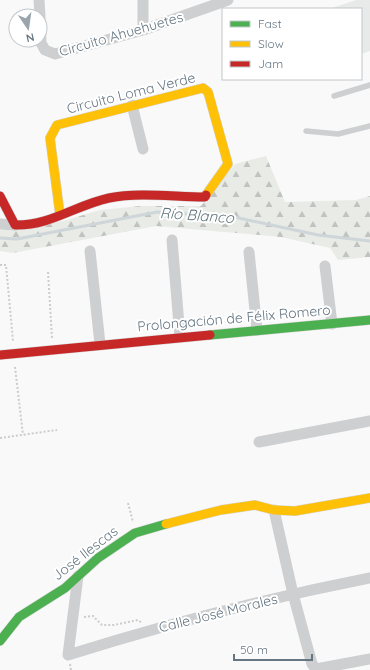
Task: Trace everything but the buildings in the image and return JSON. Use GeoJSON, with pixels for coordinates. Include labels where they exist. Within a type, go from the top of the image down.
{"type":"FeatureCollection","features":[{"type":"Feature","properties":{"kind":"street"},"geometry":{"type":"LineString","coordinates":[[143,0],[143,30]]}},
{"type":"Feature","properties":{"kind":"street","name":"Circuito Ahuehuetes"},"geometry":{"type":"LineString","coordinates":[[44,48],[45,50],[55,54],[143,30],[228,0]]}},
{"type":"Feature","properties":{"kind":"street","name":"Circuito Loma Verde"},"geometry":{"type":"LineString","coordinates":[[203,88],[208,92],[228,164],[205,197],[135,196],[110,198],[60,215],[50,138],[57,125],[203,88]]}},
{"type":"Feature","properties":{"kind":"street"},"geometry":{"type":"LineString","coordinates":[[132,105],[143,150]]}},
{"type":"Feature","properties":{"kind":"street"},"geometry":{"type":"LineString","coordinates":[[0,196],[15,225]]}},
{"type":"Feature","properties":{"kind":"street"},"geometry":{"type":"LineString","coordinates":[[0,224],[23,226],[41,224],[60,215]]}},
{"type":"Feature","properties":{"kind":"street"},"geometry":{"type":"LineString","coordinates":[[172,240],[180,337]]}},
{"type":"Feature","properties":{"kind":"street"},"geometry":{"type":"LineString","coordinates":[[90,251],[100,344]]}},
{"type":"Feature","properties":{"kind":"street"},"geometry":{"type":"LineString","coordinates":[[248,252],[257,330]]}},
{"type":"Feature","properties":{"kind":"street"},"geometry":{"type":"LineString","coordinates":[[325,266],[332,324]]}},
{"type":"Feature","properties":{"kind":"street","name":"Prolongación de Félix Romero"},"geometry":{"type":"LineString","coordinates":[[0,355],[100,344],[370,320]]}},
{"type":"Feature","properties":{"kind":"street"},"geometry":{"type":"LineString","coordinates":[[259,442],[370,421]]}},
{"type":"Feature","properties":{"kind":"street","name":"José Ilescas"},"geometry":{"type":"LineString","coordinates":[[0,640],[19,617],[46,601],[98,558],[136,533],[175,521],[221,510],[255,505],[274,510],[295,511],[370,498]]}},
{"type":"Feature","properties":{"kind":"street"},"geometry":{"type":"LineString","coordinates":[[274,510],[292,594],[309,659],[316,670],[370,659]]}},
{"type":"Feature","properties":{"kind":"street"},"geometry":{"type":"LineString","coordinates":[[74,618],[78,576]]}},
{"type":"Feature","properties":{"kind":"street","name":"Calle José Morales"},"geometry":{"type":"LineString","coordinates":[[74,618],[68,655],[151,629],[292,594],[370,578]]}},
{"type":"Feature","properties":{"kind":"lane"},"geometry":{"type":"LineString","coordinates":[[334,96],[370,86]]}},
{"type":"Feature","properties":{"kind":"lane"},"geometry":{"type":"LineString","coordinates":[[306,131],[338,134],[370,126]]}},
{"type":"Feature","properties":{"kind":"path"},"geometry":{"type":"LineString","coordinates":[[0,265],[6,265]]}},
{"type":"Feature","properties":{"kind":"path"},"geometry":{"type":"LineString","coordinates":[[48,272],[53,349]]}},
{"type":"Feature","properties":{"kind":"path"},"geometry":{"type":"LineString","coordinates":[[0,438],[57,430]]}},
{"type":"Feature","properties":{"kind":"path"},"geometry":{"type":"LineString","coordinates":[[128,503],[136,533]]}},
{"type":"Feature","properties":{"kind":"path"},"geometry":{"type":"LineString","coordinates":[[74,618],[93,616],[102,625],[114,625],[138,620],[151,629]]}},
{"type":"Feature","properties":{"kind":"shaded area"},"geometry":{"type":"Polygon","coordinates":[[[356,0],[370,0],[370,51],[362,54],[362,8],[332,8],[356,0]]]}},
{"type":"Feature","properties":{"kind":"green space"},"geometry":{"type":"Polygon","coordinates":[[[266,156],[285,202],[356,200],[370,196],[370,257],[338,260],[330,248],[281,237],[156,226],[13,253],[0,251],[0,230],[63,221],[100,210],[140,206],[201,206],[235,164],[266,156]]]}},
{"type":"Feature","properties":{"kind":"waterway","name":"Río Blanco"},"geometry":{"type":"LineString","coordinates":[[0,238],[17,239],[157,212],[234,217],[318,235],[370,241]]}},
{"type":"Feature","properties":{"kind":"traffic: fast"},"geometry":{"type":"LineString","coordinates":[[210,335],[370,320]]}},
{"type":"Feature","properties":{"kind":"traffic: fast"},"geometry":{"type":"LineString","coordinates":[[0,641],[19,617],[65,588],[98,558],[135,533],[166,524]]}},
{"type":"Feature","properties":{"kind":"traffic: slow"},"geometry":{"type":"LineString","coordinates":[[60,215],[50,138],[57,125],[203,88],[208,92],[228,164],[206,195]]}},
{"type":"Feature","properties":{"kind":"traffic: slow"},"geometry":{"type":"LineString","coordinates":[[166,524],[221,510],[255,505],[274,510],[295,511],[370,498]]}},
{"type":"Feature","properties":{"kind":"traffic: jam"},"geometry":{"type":"LineString","coordinates":[[0,196],[15,225],[51,219],[97,201],[121,196],[145,195],[205,197],[206,195]]}},
{"type":"Feature","properties":{"kind":"traffic: jam"},"geometry":{"type":"LineString","coordinates":[[0,355],[210,335]]}}]}
